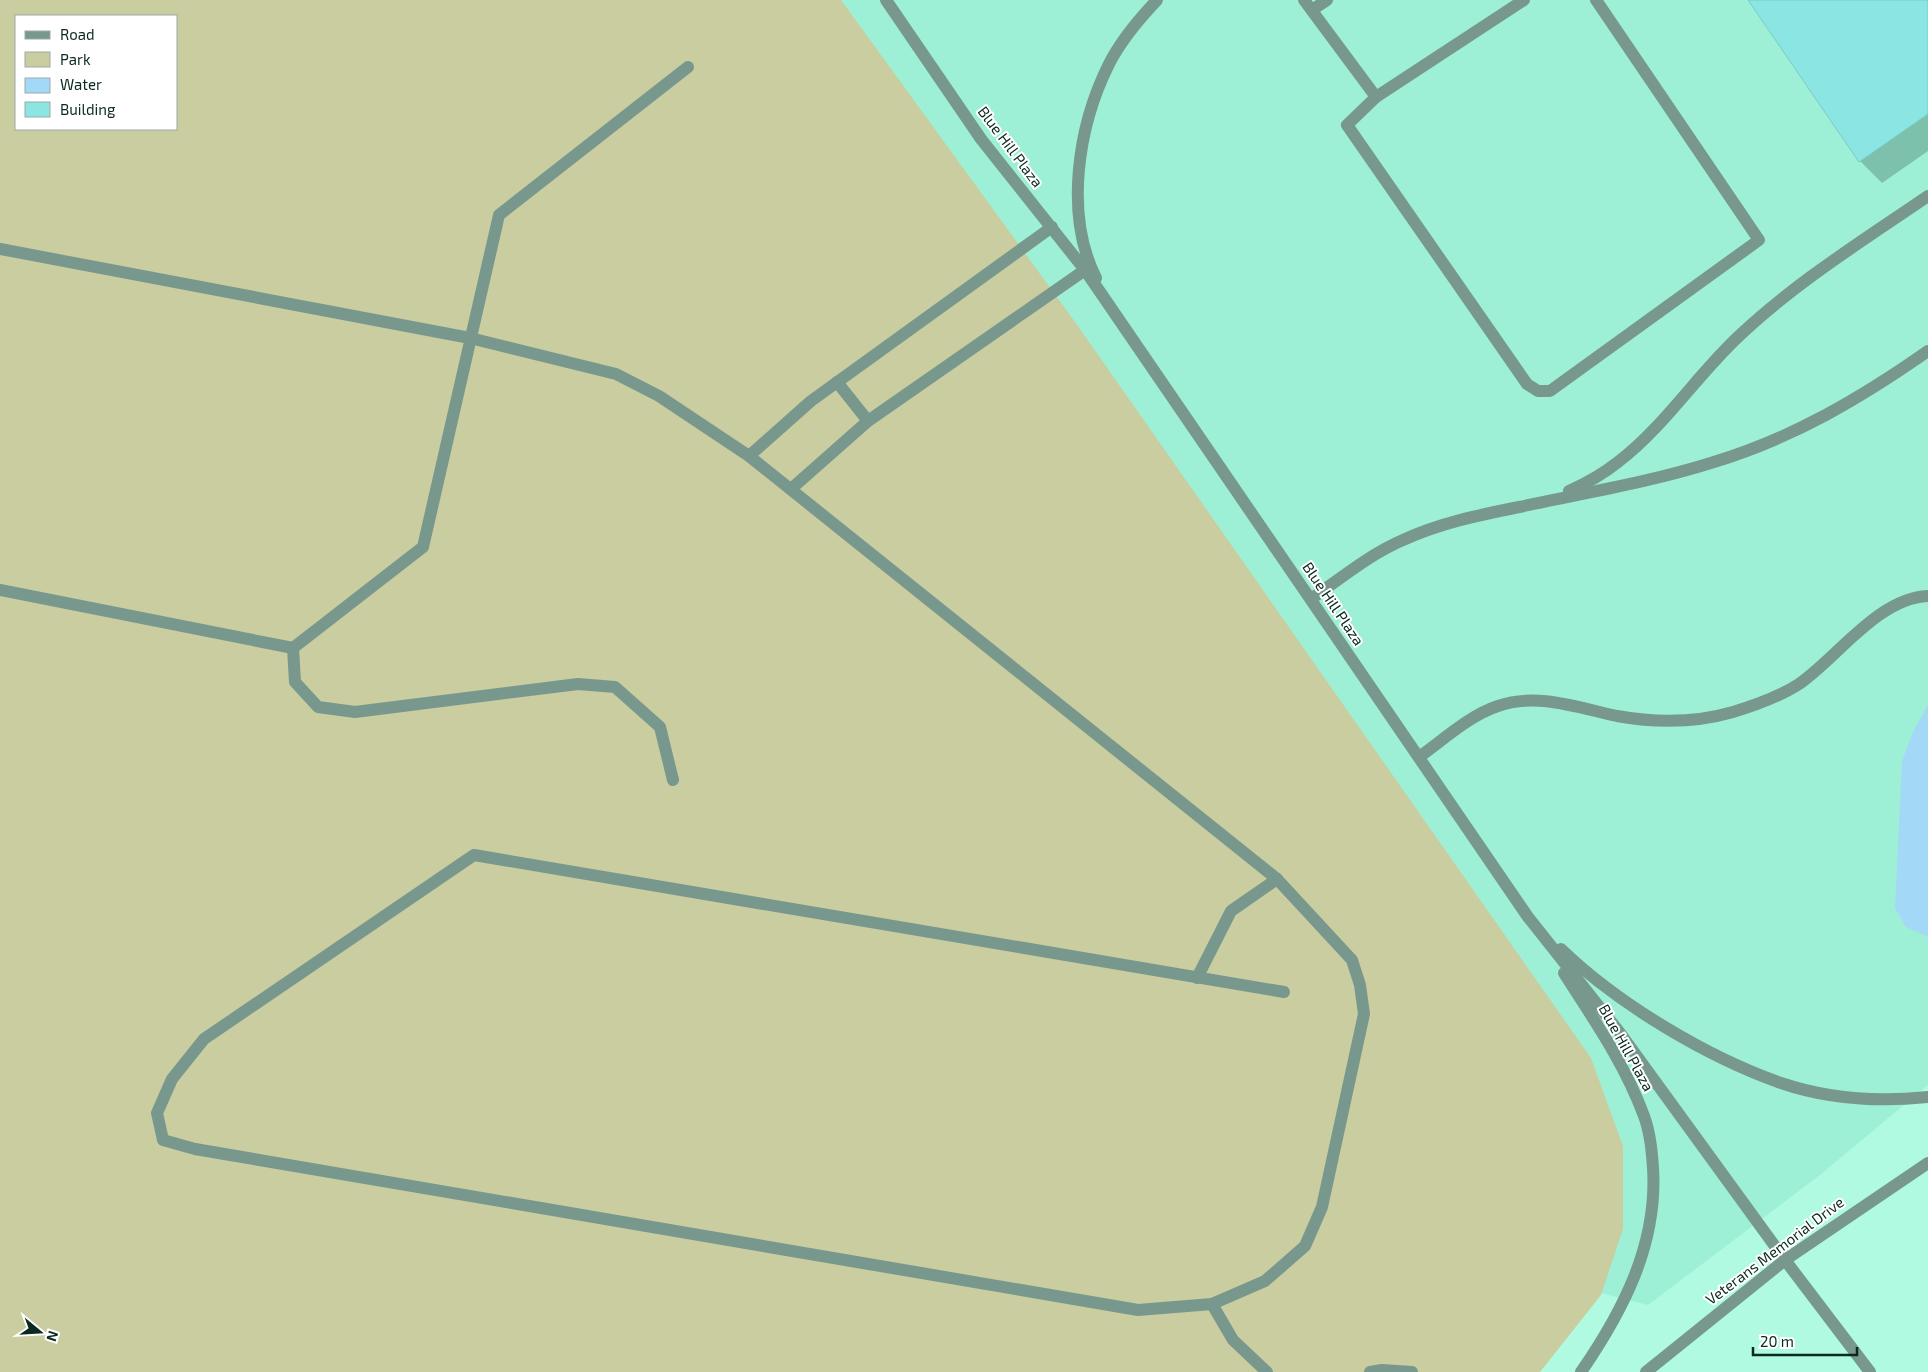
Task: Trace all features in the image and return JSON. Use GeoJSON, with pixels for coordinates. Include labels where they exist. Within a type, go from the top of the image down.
{"type":"FeatureCollection","features":[{"type":"Feature","properties":{"kind":"street","name":"Blue Hill Plaza"},"geometry":{"type":"LineString","coordinates":[[886,0],[981,138],[1085,270],[1112,309],[1528,917],[1610,1044],[1629,1080],[1645,1118],[1652,1154],[1654,1190],[1650,1224],[1641,1261],[1611,1324],[1581,1372]]}},
{"type":"Feature","properties":{"kind":"street","name":"Blue Hill Plaza"},"geometry":{"type":"LineString","coordinates":[[1112,309],[1093,272],[1081,233],[1078,194],[1082,152],[1092,107],[1109,64],[1131,29],[1157,0]]}},
{"type":"Feature","properties":{"kind":"street"},"geometry":{"type":"LineString","coordinates":[[1327,0],[1308,5],[1376,97]]}},
{"type":"Feature","properties":{"kind":"street"},"geometry":{"type":"LineString","coordinates":[[1524,0],[1376,97],[1347,124],[1527,384],[1538,392],[1550,391],[1759,240],[1596,0]]}},
{"type":"Feature","properties":{"kind":"street"},"geometry":{"type":"LineString","coordinates":[[0,590],[293,648],[423,547],[499,215],[688,67]]}},
{"type":"Feature","properties":{"kind":"street"},"geometry":{"type":"LineString","coordinates":[[1534,503],[1566,493],[1596,478],[1619,462],[1642,441],[1738,336],[1764,314],[1928,196]]}},
{"type":"Feature","properties":{"kind":"street"},"geometry":{"type":"LineString","coordinates":[[749,456],[811,401],[1052,227]]}},
{"type":"Feature","properties":{"kind":"street"},"geometry":{"type":"LineString","coordinates":[[0,249],[470,338],[616,374],[659,396],[749,456],[1277,879],[1352,960],[1360,985],[1364,1014],[1322,1207],[1305,1246],[1265,1281],[1212,1304],[1138,1310],[195,1148],[163,1140],[157,1113],[172,1078],[204,1039],[474,855],[1284,992]]}},
{"type":"Feature","properties":{"kind":"street"},"geometry":{"type":"LineString","coordinates":[[791,490],[868,421],[1085,270]]}},
{"type":"Feature","properties":{"kind":"street"},"geometry":{"type":"LineString","coordinates":[[1311,600],[1368,559],[1401,540],[1442,525],[1670,474],[1758,448],[1798,431],[1836,411],[1928,351]]}},
{"type":"Feature","properties":{"kind":"street"},"geometry":{"type":"LineString","coordinates":[[837,382],[868,421]]}},
{"type":"Feature","properties":{"kind":"street"},"geometry":{"type":"LineString","coordinates":[[1419,757],[1471,720],[1498,706],[1524,700],[1550,702],[1619,716],[1656,721],[1692,721],[1731,713],[1766,702],[1798,684],[1878,617],[1900,603],[1928,596]]}},
{"type":"Feature","properties":{"kind":"street"},"geometry":{"type":"LineString","coordinates":[[293,648],[295,682],[318,707],[346,711],[355,712],[578,684],[615,687],[660,727],[673,780]]}},
{"type":"Feature","properties":{"kind":"street"},"geometry":{"type":"LineString","coordinates":[[1198,978],[1231,911],[1277,879]]}},
{"type":"Feature","properties":{"kind":"street","name":"Blue Hill Plaza"},"geometry":{"type":"LineString","coordinates":[[1528,917],[1590,974],[1634,1006],[1668,1028],[1744,1067],[1782,1083],[1821,1092],[1860,1098],[1902,1100],[1928,1096]]}},
{"type":"Feature","properties":{"kind":"street","name":"Blue Hill Plaza"},"geometry":{"type":"LineString","coordinates":[[1528,917],[1620,1033],[1785,1260],[1870,1372]]}},
{"type":"Feature","properties":{"kind":"street","name":"Veterans Memorial Drive"},"geometry":{"type":"LineString","coordinates":[[1646,1372],[1785,1260],[1928,1163]]}},
{"type":"Feature","properties":{"kind":"street"},"geometry":{"type":"LineString","coordinates":[[1212,1304],[1233,1340],[1267,1372]]}},
{"type":"Feature","properties":{"kind":"street"},"geometry":{"type":"LineString","coordinates":[[1370,1372],[1382,1370],[1412,1372]]}},
{"type":"Feature","properties":{"kind":"shaded area"},"geometry":{"type":"Polygon","coordinates":[[[736,0],[1928,0],[1928,1085],[1820,1175],[1648,1305],[1589,1290],[736,0]]]}},
{"type":"Feature","properties":{"kind":"green space"},"geometry":{"type":"Polygon","coordinates":[[[0,0],[841,0],[1075,322],[1591,1058],[1623,1146],[1623,1229],[1601,1295],[1540,1372],[0,1372],[0,0]]]}},
{"type":"Feature","properties":{"kind":"water"},"geometry":{"type":"Polygon","coordinates":[[[1928,705],[1928,937],[1906,927],[1895,908],[1902,761],[1913,732],[1928,705]]]}},
{"type":"Feature","properties":{"kind":"building"},"geometry":{"type":"Polygon","coordinates":[[[1748,0],[1928,0],[1928,114],[1859,162],[1748,0]]]}}]}
